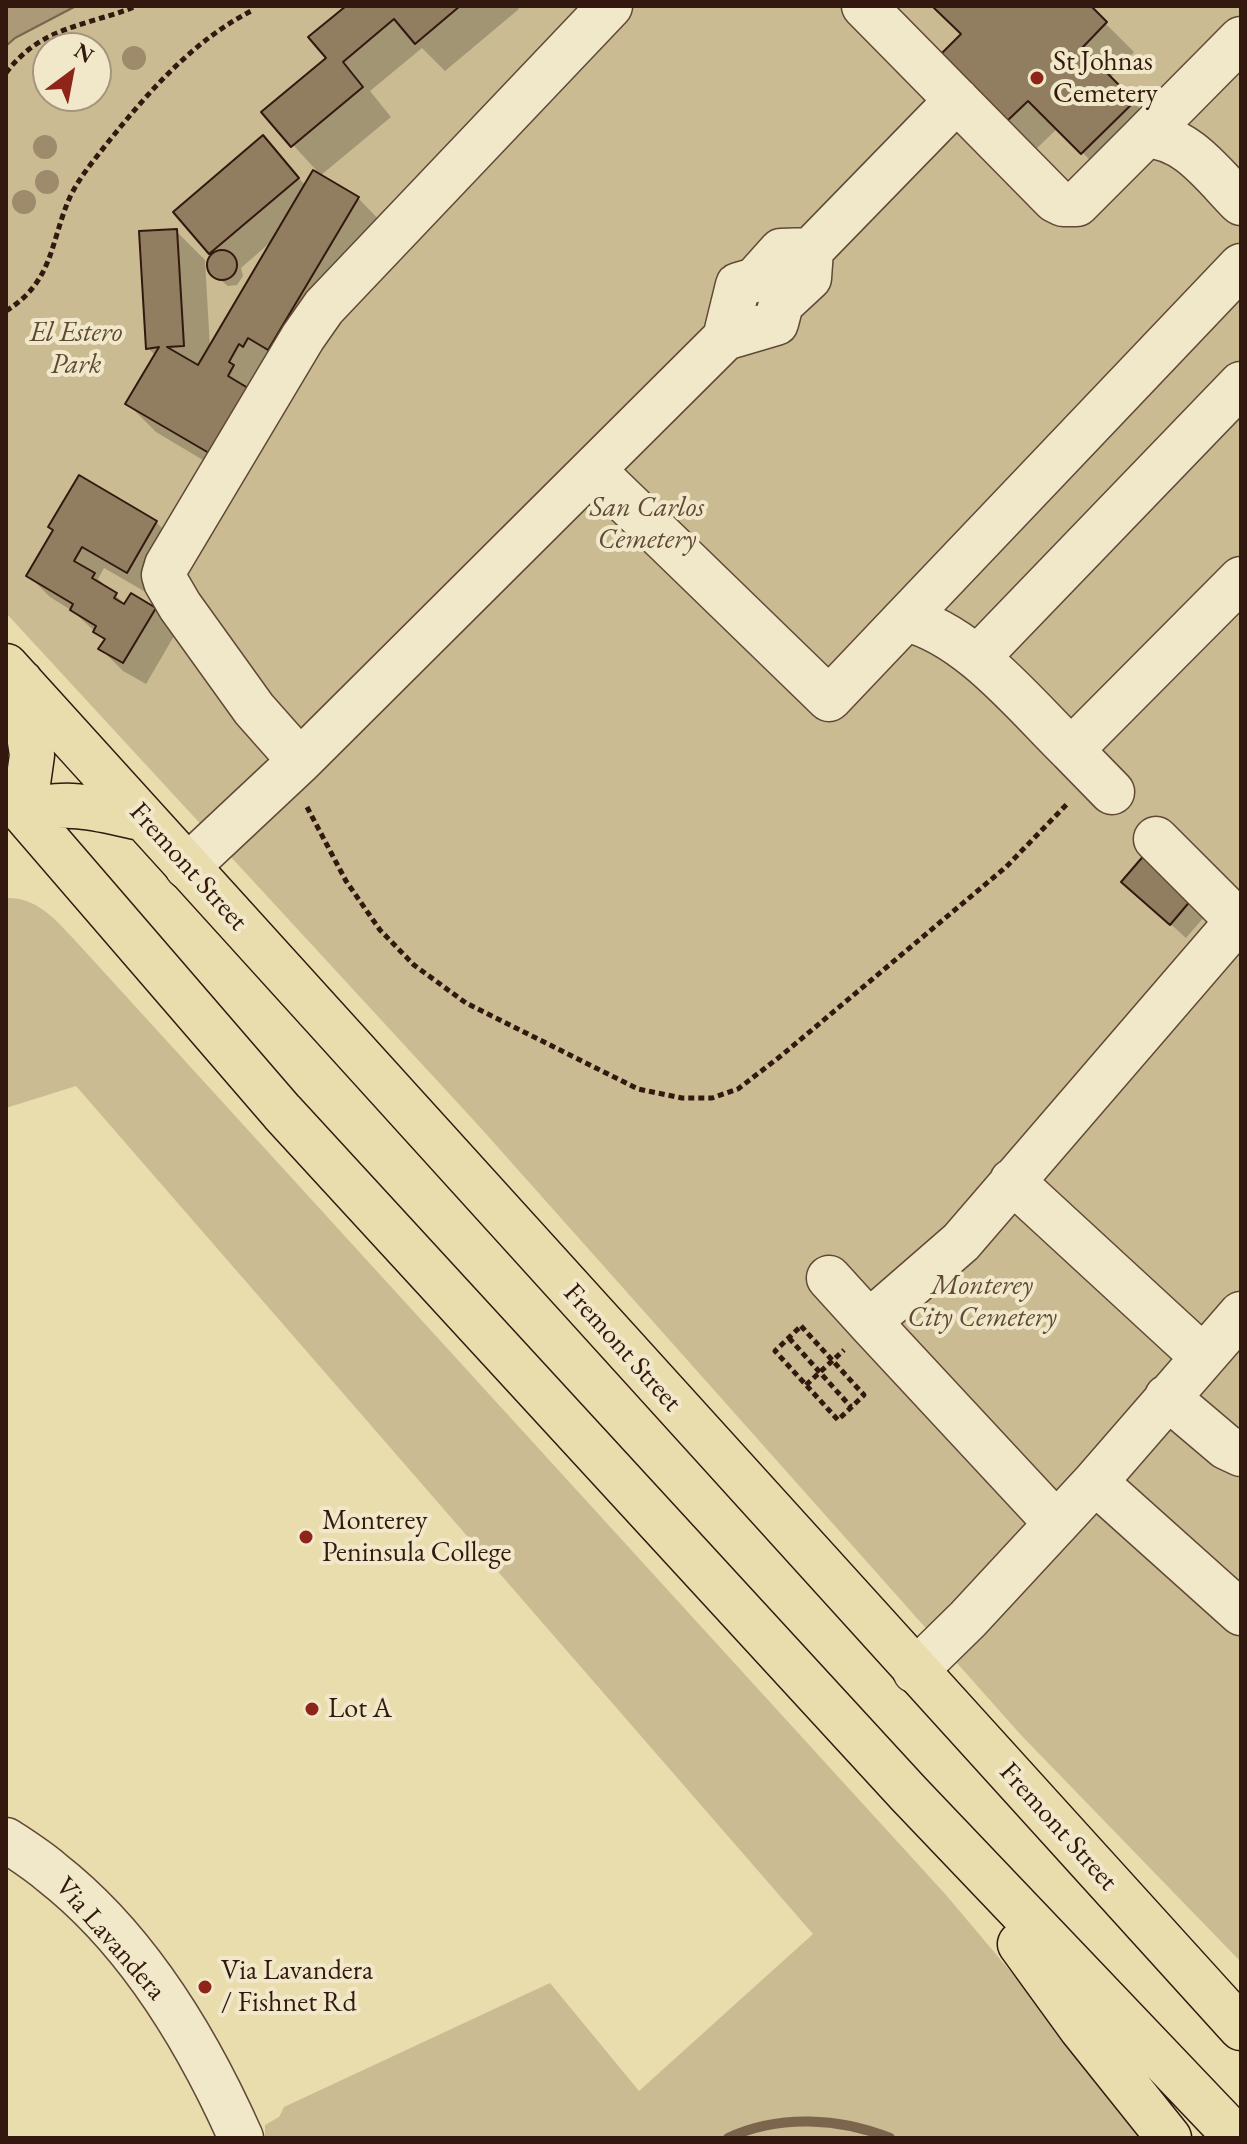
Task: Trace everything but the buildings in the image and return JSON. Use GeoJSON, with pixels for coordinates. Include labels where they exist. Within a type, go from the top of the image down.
{"type":"FeatureCollection","features":[{"type":"Feature","properties":{"kind":"main road"},"geometry":{"type":"LineString","coordinates":[[12,813],[31,782],[32,755],[13,674]]}},
{"type":"Feature","properties":{"kind":"main road","name":"Fremont Street"},"geometry":{"type":"LineString","coordinates":[[13,674],[1241,2028]]}},
{"type":"Feature","properties":{"kind":"main road"},"geometry":{"type":"LineString","coordinates":[[12,813],[49,805],[76,806],[144,819]]}},
{"type":"Feature","properties":{"kind":"main road"},"geometry":{"type":"LineString","coordinates":[[12,813],[282,1112],[909,1794],[1237,2138]]}},
{"type":"Feature","properties":{"kind":"main road"},"geometry":{"type":"LineString","coordinates":[[909,1794],[1081,2028],[1169,2138]]}},
{"type":"Feature","properties":{"kind":"street"},"geometry":{"type":"LineString","coordinates":[[296,765],[180,606],[166,582],[164,575],[167,565],[295,350],[324,307],[610,6]]}},
{"type":"Feature","properties":{"kind":"street"},"geometry":{"type":"LineString","coordinates":[[864,6],[1055,200],[1063,204],[1077,204],[1241,39]]}},
{"type":"Feature","properties":{"kind":"street"},"geometry":{"type":"LineString","coordinates":[[1235,6],[1241,10]]}},
{"type":"Feature","properties":{"kind":"street"},"geometry":{"type":"LineString","coordinates":[[187,867],[296,765],[725,338],[776,323],[781,304],[809,278],[811,250],[957,100]]}},
{"type":"Feature","properties":{"kind":"street"},"geometry":{"type":"LineString","coordinates":[[1145,136],[1159,136],[1183,147],[1241,203]]}},
{"type":"Feature","properties":{"kind":"street"},"geometry":{"type":"LineString","coordinates":[[594,471],[829,699],[1241,266]]}},
{"type":"Feature","properties":{"kind":"street"},"geometry":{"type":"LineString","coordinates":[[977,658],[1241,384]]}},
{"type":"Feature","properties":{"kind":"street"},"geometry":{"type":"LineString","coordinates":[[905,619],[943,632],[977,658],[1093,772],[1241,579]]}},
{"type":"Feature","properties":{"kind":"street"},"geometry":{"type":"LineString","coordinates":[[871,1324],[961,1242],[1240,919],[1156,839]]}},
{"type":"Feature","properties":{"kind":"street"},"geometry":{"type":"LineString","coordinates":[[1012,1181],[1203,1357]]}},
{"type":"Feature","properties":{"kind":"street"},"geometry":{"type":"LineString","coordinates":[[829,1278],[1055,1522]]}},
{"type":"Feature","properties":{"kind":"street"},"geometry":{"type":"LineString","coordinates":[[915,1671],[968,1619],[1095,1482],[1241,1314]]}},
{"type":"Feature","properties":{"kind":"street"},"geometry":{"type":"LineString","coordinates":[[1167,1397],[1226,1447],[1241,1454]]}},
{"type":"Feature","properties":{"kind":"street"},"geometry":{"type":"LineString","coordinates":[[1095,1482],[1241,1613]]}},
{"type":"Feature","properties":{"kind":"street","name":"Via Lavandera"},"geometry":{"type":"LineString","coordinates":[[6,1840],[52,1872],[96,1914],[142,1966],[201,2057],[241,2138]]}},
{"type":"Feature","properties":{"kind":"path"},"geometry":{"type":"LineString","coordinates":[[6,73],[28,50],[53,33],[137,6]]}},
{"type":"Feature","properties":{"kind":"path"},"geometry":{"type":"LineString","coordinates":[[6,311],[19,303],[49,262],[70,197],[120,127],[178,64],[232,21],[253,10]]}},
{"type":"Feature","properties":{"kind":"path"},"geometry":{"type":"LineString","coordinates":[[296,765],[312,818],[346,881],[380,930],[414,965],[466,1003],[570,1057],[638,1089],[682,1098],[712,1098],[738,1089],[782,1055],[1006,867],[1093,772]]}},
{"type":"Feature","properties":{"kind":"path"},"geometry":{"type":"LineString","coordinates":[[806,1385],[871,1324]]}},
{"type":"Feature","properties":{"kind":"path"},"geometry":{"type":"LineString","coordinates":[[801,1326],[864,1395],[838,1420],[775,1351],[789,1338],[801,1326]]}},
{"type":"Feature","properties":{"kind":"path"},"geometry":{"type":"LineString","coordinates":[[789,1338],[851,1407]]}},
{"type":"Feature","properties":{"kind":"green space","name":"San Carlos Cemetery"},"geometry":{"type":"Polygon","coordinates":[[[6,6],[1241,6],[1241,1962],[1021,1735],[479,1126],[6,613],[6,6]]]}},
{"type":"Feature","properties":{"kind":"green space"},"geometry":{"type":"Polygon","coordinates":[[[6,898],[34,904],[71,936],[946,1895],[1151,2138],[265,2138],[265,2125],[279,2117],[284,2107],[550,1983],[639,2091],[813,1934],[76,1086],[6,1108],[6,898]]]}},
{"type":"Feature","properties":{"kind":"shaded area"},"geometry":{"type":"Polygon","coordinates":[[[6,6],[76,6],[15,38],[6,46],[6,6]]]}},
{"type":"Feature","properties":{"kind":"waterway"},"geometry":{"type":"LineString","coordinates":[[728,2138],[748,2130],[788,2122],[851,2126],[890,2138]]}},
{"type":"Feature","properties":{"kind":"place","name":"St Johnas Cemetery"},"geometry":{"type":"Point","coordinates":[1037,78]}},
{"type":"Feature","properties":{"kind":"place","name":"Monterey Peninsula College"},"geometry":{"type":"Point","coordinates":[306,1537]}},
{"type":"Feature","properties":{"kind":"place","name":"Lot A"},"geometry":{"type":"Point","coordinates":[312,1709]}},
{"type":"Feature","properties":{"kind":"place","name":"Via Lavandera / Fishnet Rd"},"geometry":{"type":"Point","coordinates":[205,1987]}},
{"type":"Feature","properties":{"kind":"park label","name":"El Estero Park"},"geometry":{"type":"Point","coordinates":[76,349]}},
{"type":"Feature","properties":{"kind":"park label","name":"Monterey City Cemetery"},"geometry":{"type":"Point","coordinates":[982,1302]}}]}
